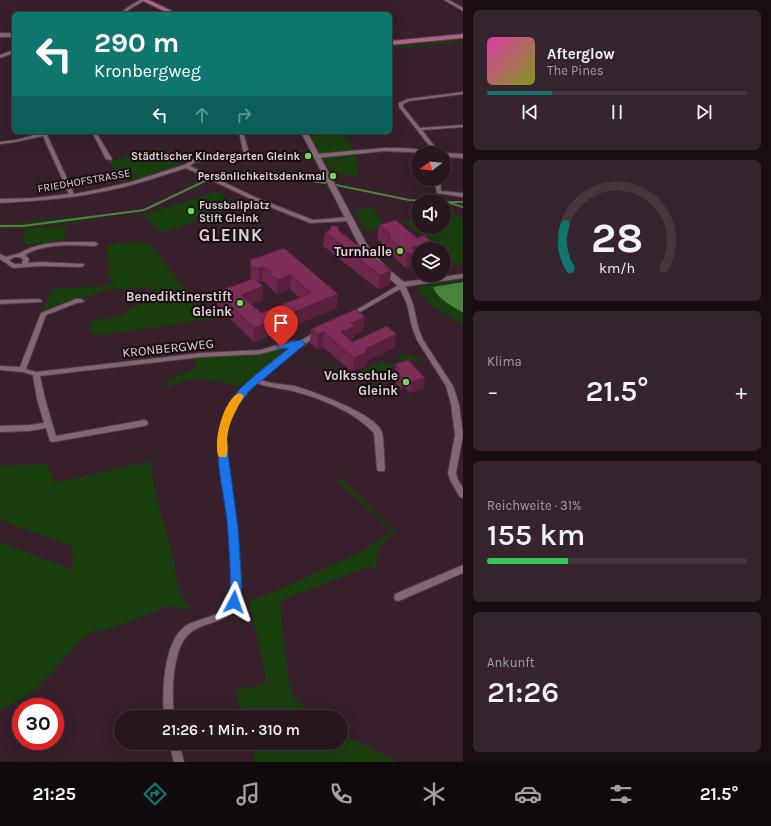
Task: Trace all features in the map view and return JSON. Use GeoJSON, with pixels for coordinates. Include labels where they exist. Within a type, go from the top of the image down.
{"type":"FeatureCollection","features":[{"type":"Feature","properties":{"kind":"main road"},"geometry":{"type":"LineString","coordinates":[[144,0],[171,12]]}},
{"type":"Feature","properties":{"kind":"main road"},"geometry":{"type":"LineString","coordinates":[[392,43],[463,36]]}},
{"type":"Feature","properties":{"kind":"street"},"geometry":{"type":"LineString","coordinates":[[125,12],[144,0]]}},
{"type":"Feature","properties":{"kind":"street"},"geometry":{"type":"LineString","coordinates":[[446,0],[463,10]]}},
{"type":"Feature","properties":{"kind":"street"},"geometry":{"type":"LineString","coordinates":[[0,35],[12,35]]}},
{"type":"Feature","properties":{"kind":"street"},"geometry":{"type":"LineString","coordinates":[[0,57],[12,52]]}},
{"type":"Feature","properties":{"kind":"street"},"geometry":{"type":"LineString","coordinates":[[432,146],[401,107],[402,102],[463,93]]}},
{"type":"Feature","properties":{"kind":"street"},"geometry":{"type":"LineString","coordinates":[[419,129],[463,126]]}},
{"type":"Feature","properties":{"kind":"street"},"geometry":{"type":"LineString","coordinates":[[0,143],[16,141],[40,134]]}},
{"type":"Feature","properties":{"kind":"street"},"geometry":{"type":"LineString","coordinates":[[44,134],[72,195]]}},
{"type":"Feature","properties":{"kind":"street"},"geometry":{"type":"LineString","coordinates":[[95,134],[109,159]]}},
{"type":"Feature","properties":{"kind":"street","name":"FRIEDHOFSTRASSE"},"geometry":{"type":"LineString","coordinates":[[0,200],[35,200],[72,195],[133,183],[186,166],[194,161],[247,156],[242,134]]}},
{"type":"Feature","properties":{"kind":"street"},"geometry":{"type":"LineString","coordinates":[[305,134],[372,260],[402,285],[410,304],[415,327],[420,340],[449,386],[455,404],[460,443],[452,473],[454,480],[463,495]]}},
{"type":"Feature","properties":{"kind":"street"},"geometry":{"type":"LineString","coordinates":[[317,156],[376,149],[411,150]]}},
{"type":"Feature","properties":{"kind":"street"},"geometry":{"type":"LineString","coordinates":[[451,155],[463,156]]}},
{"type":"Feature","properties":{"kind":"street"},"geometry":{"type":"LineString","coordinates":[[186,166],[255,199],[312,222],[349,219]]}},
{"type":"Feature","properties":{"kind":"street"},"geometry":{"type":"LineString","coordinates":[[438,186],[439,192],[463,195]]}},
{"type":"Feature","properties":{"kind":"street"},"geometry":{"type":"LineString","coordinates":[[21,256],[25,252],[39,247],[95,244]]}},
{"type":"Feature","properties":{"kind":"street"},"geometry":{"type":"LineString","coordinates":[[0,256],[13,266],[40,264],[81,265]]}},
{"type":"Feature","properties":{"kind":"street"},"geometry":{"type":"LineString","coordinates":[[6,260],[14,256],[21,256],[26,259],[25,265]]}},
{"type":"Feature","properties":{"kind":"street"},"geometry":{"type":"LineString","coordinates":[[343,319],[402,285],[463,276]]}},
{"type":"Feature","properties":{"kind":"street"},"geometry":{"type":"LineString","coordinates":[[0,302],[39,301]]}},
{"type":"Feature","properties":{"kind":"street"},"geometry":{"type":"LineString","coordinates":[[22,370],[43,314],[76,301],[81,301]]}},
{"type":"Feature","properties":{"kind":"street"},"geometry":{"type":"LineString","coordinates":[[169,710],[169,680],[173,657],[179,640],[185,631],[197,624],[231,610],[234,602],[236,588],[233,528],[222,438],[225,424],[232,407],[255,380],[301,343],[324,329]]}},
{"type":"Feature","properties":{"kind":"street","name":"KRONBERGWEG"},"geometry":{"type":"LineString","coordinates":[[0,368],[22,370],[36,374],[201,355],[260,352],[293,343],[301,343]]}},
{"type":"Feature","properties":{"kind":"street"},"geometry":{"type":"LineString","coordinates":[[36,374],[41,399],[53,439],[144,423]]}},
{"type":"Feature","properties":{"kind":"street"},"geometry":{"type":"LineString","coordinates":[[255,380],[314,395],[348,410],[366,420],[378,432],[381,469]]}},
{"type":"Feature","properties":{"kind":"street"},"geometry":{"type":"LineString","coordinates":[[0,429],[29,428],[48,425]]}},
{"type":"Feature","properties":{"kind":"street"},"geometry":{"type":"LineString","coordinates":[[398,597],[463,569]]}},
{"type":"Feature","properties":{"kind":"street"},"geometry":{"type":"LineString","coordinates":[[176,750],[179,762]]}},
{"type":"Feature","properties":{"kind":"shaded area"},"geometry":{"type":"Polygon","coordinates":[[[463,39],[434,42],[462,40],[463,42],[392,49],[392,45],[463,39]]]}},
{"type":"Feature","properties":{"kind":"shaded area"},"geometry":{"type":"Polygon","coordinates":[[[345,134],[353,150],[325,154],[319,152],[310,136],[345,134]]]}},
{"type":"Feature","properties":{"kind":"shaded area"},"geometry":{"type":"Polygon","coordinates":[[[163,148],[170,158],[176,157],[179,166],[127,182],[108,162],[163,148]]]}},
{"type":"Feature","properties":{"kind":"shaded area"},"geometry":{"type":"Polygon","coordinates":[[[356,153],[358,177],[335,171],[331,169],[325,161],[328,157],[356,153]]]}},
{"type":"Feature","properties":{"kind":"shaded area","name":"Fussballplatz Stift Gleink"},"geometry":{"type":"Polygon","coordinates":[[[217,191],[237,207],[162,233],[144,215],[217,191]]]}},
{"type":"Feature","properties":{"kind":"shaded area"},"geometry":{"type":"Polygon","coordinates":[[[373,208],[387,229],[367,231],[354,210],[373,208]]]}},
{"type":"Feature","properties":{"kind":"shaded area"},"geometry":{"type":"Polygon","coordinates":[[[451,210],[463,219],[463,264],[458,266],[451,260],[451,242],[428,242],[418,234],[451,234],[451,210]]]}},
{"type":"Feature","properties":{"kind":"shaded area"},"geometry":{"type":"Polygon","coordinates":[[[97,215],[98,218],[66,223],[0,228],[0,225],[97,215]]]}},
{"type":"Feature","properties":{"kind":"shaded area"},"geometry":{"type":"Polygon","coordinates":[[[411,219],[411,228],[403,222],[411,219]]]}},
{"type":"Feature","properties":{"kind":"shaded area"},"geometry":{"type":"Polygon","coordinates":[[[57,226],[69,228],[64,230],[66,239],[48,242],[47,245],[37,246],[36,243],[25,245],[24,229],[57,226]]]}},
{"type":"Feature","properties":{"kind":"shaded area"},"geometry":{"type":"Polygon","coordinates":[[[118,243],[141,243],[153,246],[179,283],[215,318],[103,335],[91,333],[90,321],[122,316],[128,309],[153,299],[155,291],[149,287],[109,290],[43,310],[52,289],[103,286],[115,283],[109,278],[107,246],[118,243]]]}},
{"type":"Feature","properties":{"kind":"shaded area"},"geometry":{"type":"Polygon","coordinates":[[[463,279],[463,282],[444,284],[441,298],[463,313],[463,325],[428,303],[417,289],[419,286],[463,279]]]}},
{"type":"Feature","properties":{"kind":"shaded area"},"geometry":{"type":"Polygon","coordinates":[[[463,282],[463,313],[441,298],[433,287],[463,282]]]}},
{"type":"Feature","properties":{"kind":"shaded area"},"geometry":{"type":"Polygon","coordinates":[[[293,346],[239,387],[212,380],[195,379],[177,383],[168,388],[168,380],[196,368],[194,358],[263,354],[293,346]]]}},
{"type":"Feature","properties":{"kind":"shaded area"},"geometry":{"type":"Polygon","coordinates":[[[307,354],[353,374],[382,361],[388,366],[402,359],[397,354],[420,357],[423,360],[418,362],[415,359],[360,379],[314,359],[307,354]]]}},
{"type":"Feature","properties":{"kind":"shaded area"},"geometry":{"type":"Polygon","coordinates":[[[150,461],[154,485],[173,557],[178,587],[184,600],[193,610],[166,605],[164,608],[104,631],[94,630],[85,636],[36,689],[22,698],[12,698],[12,704],[0,712],[0,542],[73,570],[72,546],[0,520],[0,466],[48,464],[54,483],[150,461]]]}},
{"type":"Feature","properties":{"kind":"shaded area"},"geometry":{"type":"Polygon","coordinates":[[[335,479],[342,479],[395,531],[377,550],[376,569],[370,566],[283,600],[280,605],[288,678],[294,698],[307,710],[241,710],[235,691],[267,683],[249,601],[279,590],[363,551],[392,531],[335,479]]]}},
{"type":"Feature","properties":{"kind":"shaded area"},"geometry":{"type":"Polygon","coordinates":[[[348,737],[397,762],[255,762],[252,750],[348,750],[348,737]]]}},
{"type":"Feature","properties":{"kind":"building"},"geometry":{"type":"Polygon","coordinates":[[[396,220],[417,238],[424,235],[431,241],[411,242],[411,253],[408,254],[388,236],[391,235],[379,225],[396,220]]]}},
{"type":"Feature","properties":{"kind":"building"},"geometry":{"type":"Polygon","coordinates":[[[331,226],[339,226],[338,230],[391,271],[380,275],[325,232],[330,230],[331,226]]]}},
{"type":"Feature","properties":{"kind":"building"},"geometry":{"type":"Polygon","coordinates":[[[284,248],[338,294],[254,328],[217,292],[254,278],[263,286],[241,295],[261,313],[311,293],[291,275],[277,280],[269,273],[271,272],[263,267],[259,269],[251,266],[250,260],[284,248]]]}},
{"type":"Feature","properties":{"kind":"building"},"geometry":{"type":"Polygon","coordinates":[[[356,309],[365,317],[351,323],[355,326],[341,332],[352,342],[387,326],[396,334],[365,349],[368,351],[354,358],[324,332],[318,335],[311,329],[356,309]]]}},
{"type":"Feature","properties":{"kind":"building"},"geometry":{"type":"Polygon","coordinates":[[[408,360],[425,378],[412,382],[407,377],[403,378],[396,370],[400,369],[396,364],[408,360]]]}},
{"type":"Feature","properties":{"kind":"waterway"},"geometry":{"type":"LineString","coordinates":[[0,226],[23,226],[144,210],[205,181],[223,175],[259,173],[325,183]]}},
{"type":"Feature","properties":{"kind":"waterway"},"geometry":{"type":"LineString","coordinates":[[336,185],[411,200]]}},
{"type":"Feature","properties":{"kind":"waterway"},"geometry":{"type":"LineString","coordinates":[[451,202],[463,202]]}},
{"type":"Feature","properties":{"kind":"waterway"},"geometry":{"type":"LineString","coordinates":[[451,203],[463,207]]}},
{"type":"Feature","properties":{"kind":"slow traffic"},"geometry":{"type":"LineString","coordinates":[[223,454],[222,438],[225,424],[232,407],[240,396]]}},
{"type":"Feature","properties":{"kind":"place","name":"Städtischer Kindergarten Gleink"},"geometry":{"type":"Point","coordinates":[308,156]}},
{"type":"Feature","properties":{"kind":"place","name":"Persönlichkeitsdenkmal"},"geometry":{"type":"Point","coordinates":[333,176]}},
{"type":"Feature","properties":{"kind":"place","name":"Fussballplatz Stift Gleink"},"geometry":{"type":"Point","coordinates":[191,211]}},
{"type":"Feature","properties":{"kind":"place","name":"Turnhalle"},"geometry":{"type":"Point","coordinates":[400,251]}},
{"type":"Feature","properties":{"kind":"place","name":"Benediktinerstift Gleink"},"geometry":{"type":"Point","coordinates":[240,303]}},
{"type":"Feature","properties":{"kind":"place","name":"Volksschule Gleink"},"geometry":{"type":"Point","coordinates":[406,382]}},
{"type":"Feature","properties":{"kind":"district","name":"GLEINK"},"geometry":{"type":"Point","coordinates":[231,235]}},
{"type":"Feature","properties":{"kind":"route"},"geometry":{"type":"LineString","coordinates":[[234,602],[236,588],[233,528],[222,438],[225,424],[232,407],[246,389],[301,343],[293,343],[281,347]]}}]}
